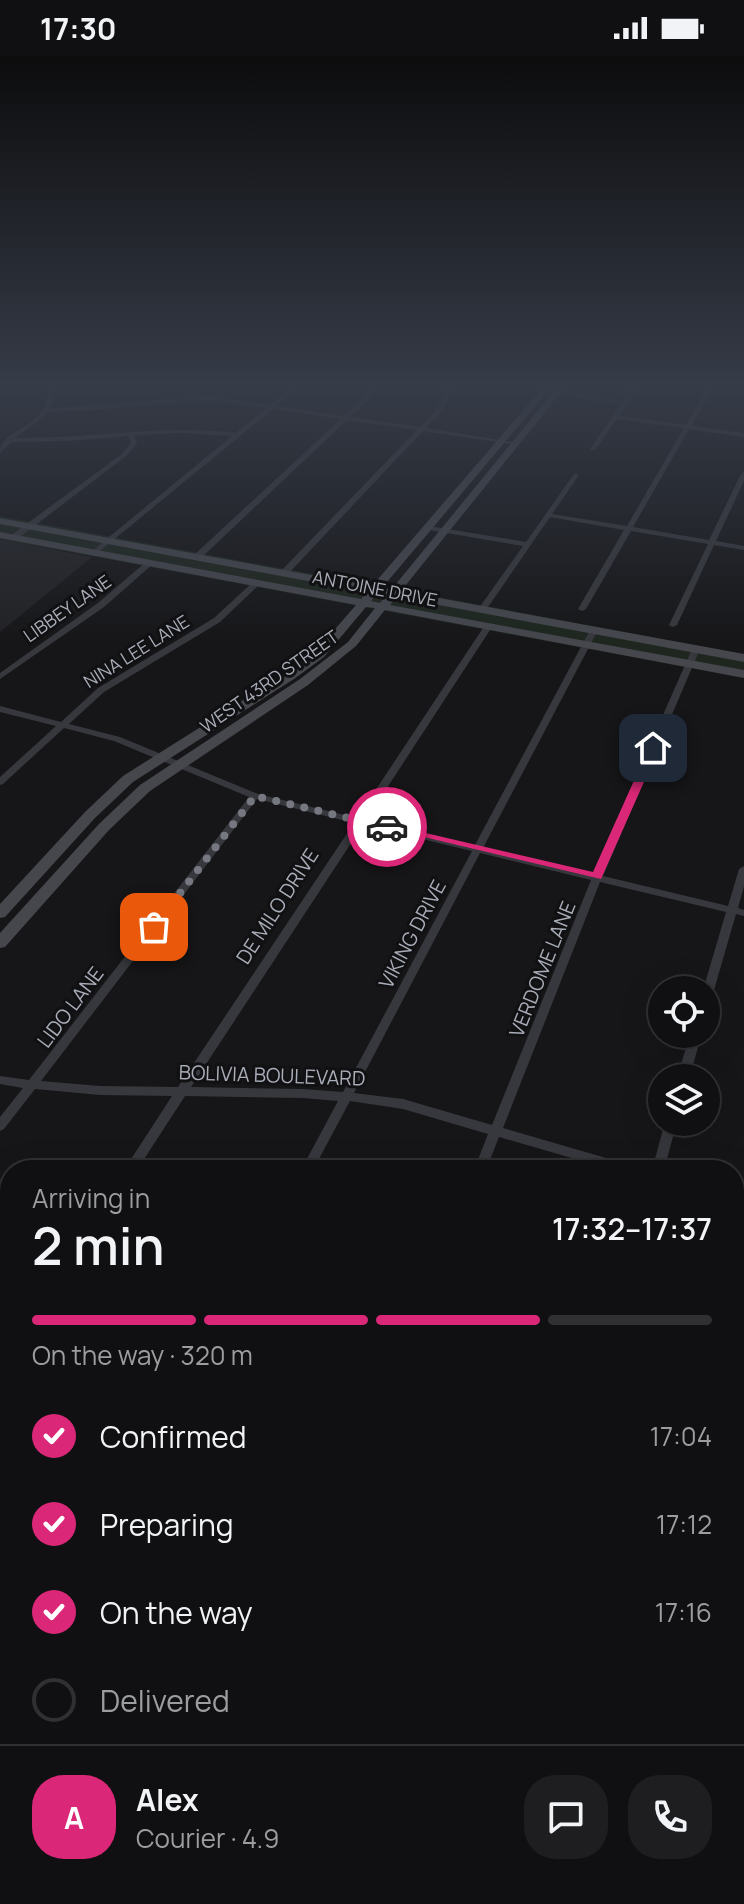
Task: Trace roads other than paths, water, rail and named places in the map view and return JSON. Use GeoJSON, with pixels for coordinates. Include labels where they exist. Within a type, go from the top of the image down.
{"type":"FeatureCollection","features":[{"type":"Feature","properties":{"kind":"main road","name":"WEST 43RD STREET"},"geometry":{"type":"LineString","coordinates":[[0,913],[128,779],[320,654],[477,471]]}},
{"type":"Feature","properties":{"kind":"main road","name":"WEST 43RD STREET"},"geometry":{"type":"LineString","coordinates":[[0,943],[127,804],[177,765],[304,682],[352,644],[493,471]]}},
{"type":"Feature","properties":{"kind":"main road"},"geometry":{"type":"LineString","coordinates":[[468,482],[482,484]]}},
{"type":"Feature","properties":{"kind":"main road","name":"ANTOINE DRIVE"},"geometry":{"type":"LineString","coordinates":[[0,521],[744,658]]}},
{"type":"Feature","properties":{"kind":"main road","name":"ANTOINE DRIVE"},"geometry":{"type":"LineString","coordinates":[[0,535],[744,674]]}},
{"type":"Feature","properties":{"kind":"main road"},"geometry":{"type":"LineString","coordinates":[[290,676],[304,682]]}},
{"type":"Feature","properties":{"kind":"main road"},"geometry":{"type":"LineString","coordinates":[[34,876],[55,881]]}},
{"type":"Feature","properties":{"kind":"street"},"geometry":{"type":"LineString","coordinates":[[13,538],[101,471]]}},
{"type":"Feature","properties":{"kind":"street"},"geometry":{"type":"LineString","coordinates":[[95,553],[195,471]]}},
{"type":"Feature","properties":{"kind":"street"},"geometry":{"type":"LineString","coordinates":[[197,557],[289,471]]}},
{"type":"Feature","properties":{"kind":"street"},"geometry":{"type":"LineString","coordinates":[[284,573],[382,471]]}},
{"type":"Feature","properties":{"kind":"street"},"geometry":{"type":"LineString","coordinates":[[582,609],[662,471]]}},
{"type":"Feature","properties":{"kind":"street"},"geometry":{"type":"LineString","coordinates":[[673,625],[744,474]]}},
{"type":"Feature","properties":{"kind":"street"},"geometry":{"type":"LineString","coordinates":[[483,608],[576,475]]}},
{"type":"Feature","properties":{"kind":"street"},"geometry":{"type":"LineString","coordinates":[[548,515],[744,548]]}},
{"type":"Feature","properties":{"kind":"street"},"geometry":{"type":"LineString","coordinates":[[429,528],[525,544]]}},
{"type":"Feature","properties":{"kind":"street","name":"LIBBEY LANE"},"geometry":{"type":"LineString","coordinates":[[0,677],[101,605],[150,563]]}},
{"type":"Feature","properties":{"kind":"street","name":"NINA LEE LANE"},"geometry":{"type":"LineString","coordinates":[[0,782],[101,690],[217,620],[257,583]]}},
{"type":"Feature","properties":{"kind":"street","name":"DE MILO DRIVE"},"geometry":{"type":"LineString","coordinates":[[136,1160],[488,627]]}},
{"type":"Feature","properties":{"kind":"street","name":"VIKING DRIVE"},"geometry":{"type":"LineString","coordinates":[[312,1160],[594,630]]}},
{"type":"Feature","properties":{"kind":"street","name":"VERDOME LANE"},"geometry":{"type":"LineString","coordinates":[[484,1160],[597,877],[696,649]]}},
{"type":"Feature","properties":{"kind":"street"},"geometry":{"type":"LineString","coordinates":[[0,709],[117,739],[255,796],[738,911]]}},
{"type":"Feature","properties":{"kind":"street","name":"LIDO LANE"},"geometry":{"type":"LineString","coordinates":[[0,1126],[255,796]]}},
{"type":"Feature","properties":{"kind":"street"},"geometry":{"type":"LineString","coordinates":[[714,976],[738,911],[744,869]]}},
{"type":"Feature","properties":{"kind":"street","name":"BOLIVIA BOULEVARD"},"geometry":{"type":"LineString","coordinates":[[0,1080],[86,1092],[182,1090],[346,1096],[403,1104],[596,1160]]}},
{"type":"Feature","properties":{"kind":"street"},"geometry":{"type":"LineString","coordinates":[[661,1160],[667,1136]]}}]}
